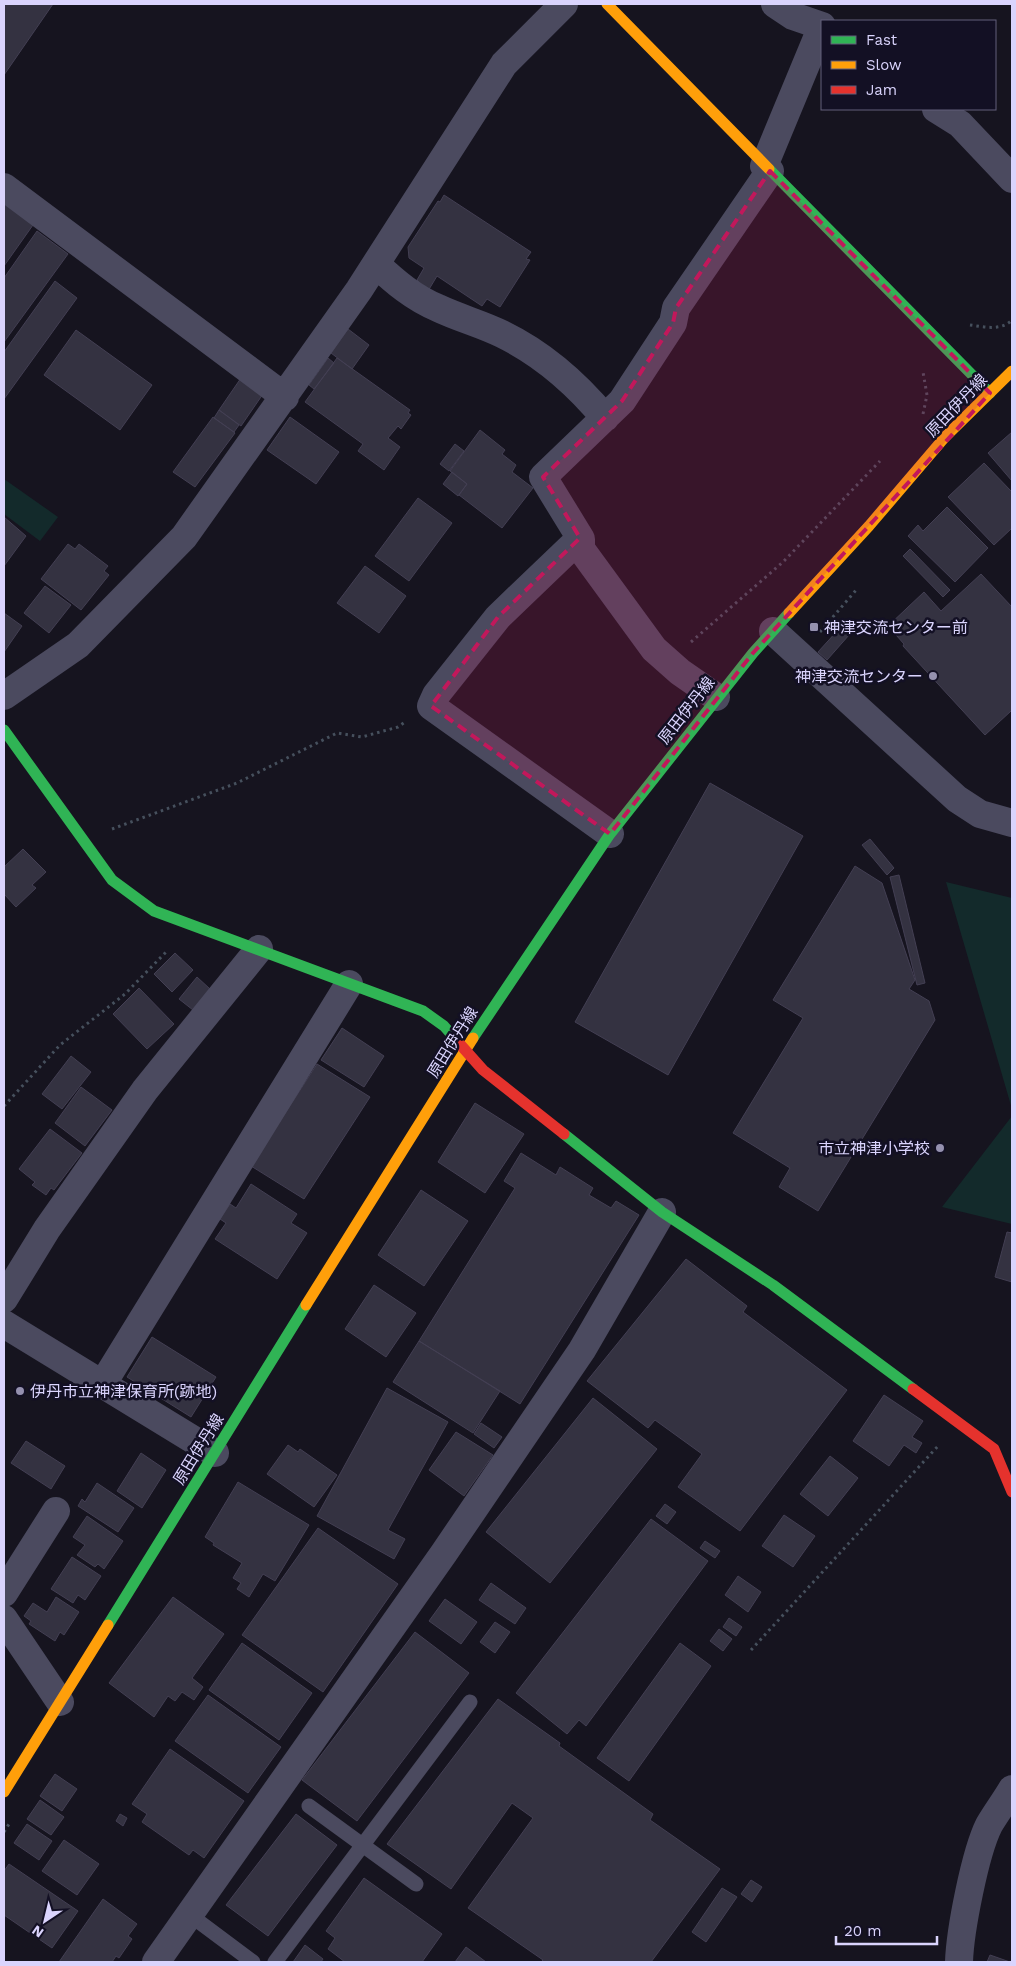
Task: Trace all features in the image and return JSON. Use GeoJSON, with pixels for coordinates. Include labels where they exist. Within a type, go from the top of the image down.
{"type":"FeatureCollection","features":[{"type":"Feature","properties":{"kind":"street"},"geometry":{"type":"LineString","coordinates":[[4,696],[78,645],[184,537],[285,397],[376,264],[504,64],[564,4]]}},
{"type":"Feature","properties":{"kind":"street"},"geometry":{"type":"LineString","coordinates":[[606,4],[990,393]]}},
{"type":"Feature","properties":{"kind":"street"},"geometry":{"type":"LineString","coordinates":[[775,4],[793,16],[821,26]]}},
{"type":"Feature","properties":{"kind":"street"},"geometry":{"type":"LineString","coordinates":[[716,697],[680,672],[654,649],[582,549],[581,539],[543,477],[622,401],[674,323],[676,308],[767,169],[821,29]]}},
{"type":"Feature","properties":{"kind":"street"},"geometry":{"type":"LineString","coordinates":[[938,110],[960,124],[1012,178]]}},
{"type":"Feature","properties":{"kind":"street"},"geometry":{"type":"LineString","coordinates":[[4,187],[285,397]]}},
{"type":"Feature","properties":{"kind":"street"},"geometry":{"type":"LineString","coordinates":[[376,264],[402,287],[421,300],[501,333],[547,361],[587,396],[605,418]]}},
{"type":"Feature","properties":{"kind":"street","name":"原田伊丹線"},"geometry":{"type":"LineString","coordinates":[[4,1792],[465,1050],[547,925],[610,834],[716,697],[773,631],[870,526],[945,437],[1012,371]]}},
{"type":"Feature","properties":{"kind":"street"},"geometry":{"type":"LineString","coordinates":[[582,549],[571,547],[498,617],[436,695],[431,706],[610,834]]}},
{"type":"Feature","properties":{"kind":"street"},"geometry":{"type":"LineString","coordinates":[[773,631],[957,799],[980,814],[1012,824]]}},
{"type":"Feature","properties":{"kind":"street"},"geometry":{"type":"LineString","coordinates":[[4,730],[81,840],[112,880],[154,911],[423,1011],[444,1026],[483,1070],[662,1212],[773,1285],[994,1449],[1012,1492]]}},
{"type":"Feature","properties":{"kind":"street"},"geometry":{"type":"LineString","coordinates":[[4,1299],[47,1229],[145,1090],[259,949]]}},
{"type":"Feature","properties":{"kind":"street"},"geometry":{"type":"LineString","coordinates":[[102,1385],[349,984]]}},
{"type":"Feature","properties":{"kind":"street"},"geometry":{"type":"LineString","coordinates":[[156,1962],[444,1553],[582,1350],[662,1212]]}},
{"type":"Feature","properties":{"kind":"street"},"geometry":{"type":"LineString","coordinates":[[4,1324],[215,1454]]}},
{"type":"Feature","properties":{"kind":"street"},"geometry":{"type":"LineString","coordinates":[[4,1593],[56,1512]]}},
{"type":"Feature","properties":{"kind":"street"},"geometry":{"type":"LineString","coordinates":[[4,1618],[60,1702]]}},
{"type":"Feature","properties":{"kind":"street"},"geometry":{"type":"LineString","coordinates":[[959,1962],[975,1869],[989,1826],[1012,1789]]}},
{"type":"Feature","properties":{"kind":"lane"},"geometry":{"type":"LineString","coordinates":[[275,1962],[470,1702]]}},
{"type":"Feature","properties":{"kind":"lane"},"geometry":{"type":"LineString","coordinates":[[309,1806],[362,1847],[416,1884]]}},
{"type":"Feature","properties":{"kind":"lane"},"geometry":{"type":"LineString","coordinates":[[190,1915],[253,1962]]}},
{"type":"Feature","properties":{"kind":"path"},"geometry":{"type":"LineString","coordinates":[[970,325],[989,328],[1009,323],[1012,320]]}},
{"type":"Feature","properties":{"kind":"path"},"geometry":{"type":"LineString","coordinates":[[81,840],[238,783],[337,733],[362,737],[398,728],[431,706]]}},
{"type":"Feature","properties":{"kind":"path"},"geometry":{"type":"LineString","coordinates":[[4,1106],[60,1045],[125,994],[151,970],[190,925]]}},
{"type":"Feature","properties":{"kind":"path"},"geometry":{"type":"LineString","coordinates":[[751,1650],[959,1423]]}},
{"type":"Feature","properties":{"kind":"highlighted area"},"geometry":{"type":"Polygon","coordinates":[[[770,171],[990,393],[753,653],[610,834],[431,706],[498,617],[580,538],[543,477],[622,401],[673,323],[676,308],[770,171]]]}},
{"type":"Feature","properties":{"kind":"green space"},"geometry":{"type":"Polygon","coordinates":[[[4,479],[58,517],[40,541],[4,514],[4,479]]]}},
{"type":"Feature","properties":{"kind":"green space"},"geometry":{"type":"Polygon","coordinates":[[[946,882],[1012,898],[1012,1109],[946,882]]]}},
{"type":"Feature","properties":{"kind":"green space"},"geometry":{"type":"Polygon","coordinates":[[[1012,1116],[1012,1224],[942,1207],[1012,1116]]]}},
{"type":"Feature","properties":{"kind":"building"},"geometry":{"type":"Polygon","coordinates":[[[4,4],[53,4],[4,75],[4,4]]]}},
{"type":"Feature","properties":{"kind":"building"},"geometry":{"type":"Polygon","coordinates":[[[444,195],[531,252],[526,259],[530,260],[500,307],[487,299],[482,306],[437,276],[428,291],[417,280],[424,268],[409,258],[408,247],[438,201],[440,202],[444,195]]]}},
{"type":"Feature","properties":{"kind":"building"},"geometry":{"type":"Polygon","coordinates":[[[4,203],[33,225],[4,266],[4,203]]]}},
{"type":"Feature","properties":{"kind":"building"},"geometry":{"type":"Polygon","coordinates":[[[37,231],[68,254],[4,342],[4,278],[37,231]]]}},
{"type":"Feature","properties":{"kind":"building"},"geometry":{"type":"Polygon","coordinates":[[[55,281],[77,298],[4,399],[4,352],[55,281]]]}},
{"type":"Feature","properties":{"kind":"building"},"geometry":{"type":"Polygon","coordinates":[[[348,329],[369,345],[352,369],[331,353],[348,329]]]}},
{"type":"Feature","properties":{"kind":"building"},"geometry":{"type":"Polygon","coordinates":[[[76,330],[152,385],[120,430],[44,375],[76,330]]]}},
{"type":"Feature","properties":{"kind":"building"},"geometry":{"type":"Polygon","coordinates":[[[328,358],[334,363],[314,389],[309,385],[328,358]]]}},
{"type":"Feature","properties":{"kind":"building"},"geometry":{"type":"Polygon","coordinates":[[[337,358],[410,410],[408,413],[411,415],[401,429],[398,426],[388,438],[400,447],[384,470],[358,451],[363,444],[305,402],[337,358]]]}},
{"type":"Feature","properties":{"kind":"building"},"geometry":{"type":"Polygon","coordinates":[[[241,378],[263,394],[241,426],[219,410],[241,378]]]}},
{"type":"Feature","properties":{"kind":"building"},"geometry":{"type":"Polygon","coordinates":[[[219,410],[239,425],[234,432],[214,418],[219,410]]]}},
{"type":"Feature","properties":{"kind":"building"},"geometry":{"type":"Polygon","coordinates":[[[213,417],[235,433],[195,487],[173,472],[213,417]]]}},
{"type":"Feature","properties":{"kind":"building"},"geometry":{"type":"Polygon","coordinates":[[[290,417],[339,452],[316,484],[267,450],[290,417]]]}},
{"type":"Feature","properties":{"kind":"building"},"geometry":{"type":"Polygon","coordinates":[[[480,430],[505,450],[502,454],[516,465],[512,472],[533,488],[502,528],[459,495],[467,484],[450,471],[480,430]]]}},
{"type":"Feature","properties":{"kind":"building"},"geometry":{"type":"Polygon","coordinates":[[[1012,432],[1012,481],[988,453],[1012,432]]]}},
{"type":"Feature","properties":{"kind":"building"},"geometry":{"type":"Polygon","coordinates":[[[455,444],[464,451],[449,471],[440,464],[455,444]]]}},
{"type":"Feature","properties":{"kind":"building"},"geometry":{"type":"Polygon","coordinates":[[[984,463],[1012,492],[1012,528],[994,545],[948,497],[984,463]]]}},
{"type":"Feature","properties":{"kind":"building"},"geometry":{"type":"Polygon","coordinates":[[[452,472],[467,484],[458,496],[443,484],[452,472]]]}},
{"type":"Feature","properties":{"kind":"building"},"geometry":{"type":"Polygon","coordinates":[[[418,498],[452,523],[409,581],[375,556],[418,498]]]}},
{"type":"Feature","properties":{"kind":"building"},"geometry":{"type":"Polygon","coordinates":[[[947,507],[988,548],[955,582],[908,536],[918,525],[923,531],[947,507]]]}},
{"type":"Feature","properties":{"kind":"building"},"geometry":{"type":"Polygon","coordinates":[[[4,517],[26,536],[4,566],[4,517]]]}},
{"type":"Feature","properties":{"kind":"building"},"geometry":{"type":"Polygon","coordinates":[[[68,544],[75,549],[79,544],[108,566],[104,571],[109,575],[81,610],[41,579],[68,544]]]}},
{"type":"Feature","properties":{"kind":"building"},"geometry":{"type":"Polygon","coordinates":[[[910,549],[950,590],[943,597],[903,556],[910,549]]]}},
{"type":"Feature","properties":{"kind":"building"},"geometry":{"type":"Polygon","coordinates":[[[365,566],[406,596],[379,633],[337,603],[365,566]]]}},
{"type":"Feature","properties":{"kind":"building"},"geometry":{"type":"Polygon","coordinates":[[[981,574],[1012,607],[1012,712],[985,735],[903,646],[904,644],[888,626],[924,592],[941,611],[981,574]]]}},
{"type":"Feature","properties":{"kind":"building"},"geometry":{"type":"Polygon","coordinates":[[[45,586],[71,605],[49,633],[24,613],[45,586]]]}},
{"type":"Feature","properties":{"kind":"building"},"geometry":{"type":"Polygon","coordinates":[[[4,613],[22,626],[4,652],[4,613]]]}},
{"type":"Feature","properties":{"kind":"building"},"geometry":{"type":"Polygon","coordinates":[[[848,619],[857,626],[827,660],[818,652],[848,619]]]}},
{"type":"Feature","properties":{"kind":"building"},"geometry":{"type":"Polygon","coordinates":[[[710,783],[803,836],[668,1075],[575,1022],[710,783]]]}},
{"type":"Feature","properties":{"kind":"building"},"geometry":{"type":"Polygon","coordinates":[[[870,839],[894,868],[887,875],[862,845],[870,839]]]}},
{"type":"Feature","properties":{"kind":"building"},"geometry":{"type":"Polygon","coordinates":[[[23,849],[46,872],[32,885],[36,888],[16,907],[4,894],[4,867],[23,849]]]}},
{"type":"Feature","properties":{"kind":"building"},"geometry":{"type":"Polygon","coordinates":[[[855,866],[882,883],[915,980],[909,989],[929,1001],[935,1020],[818,1211],[779,1187],[790,1168],[733,1133],[803,1018],[773,1000],[855,866]]]}},
{"type":"Feature","properties":{"kind":"building"},"geometry":{"type":"Polygon","coordinates":[[[899,875],[925,983],[917,985],[890,877],[899,875]]]}},
{"type":"Feature","properties":{"kind":"building"},"geometry":{"type":"Polygon","coordinates":[[[175,953],[193,970],[172,992],[154,974],[175,953]]]}},
{"type":"Feature","properties":{"kind":"building"},"geometry":{"type":"Polygon","coordinates":[[[197,977],[210,989],[193,1010],[179,999],[197,977]]]}},
{"type":"Feature","properties":{"kind":"building"},"geometry":{"type":"Polygon","coordinates":[[[139,988],[174,1024],[147,1049],[113,1014],[139,988]]]}},
{"type":"Feature","properties":{"kind":"building"},"geometry":{"type":"Polygon","coordinates":[[[342,1028],[384,1056],[364,1087],[321,1060],[342,1028]]]}},
{"type":"Feature","properties":{"kind":"building"},"geometry":{"type":"Polygon","coordinates":[[[71,1056],[91,1072],[62,1109],[42,1094],[71,1056]]]}},
{"type":"Feature","properties":{"kind":"building"},"geometry":{"type":"Polygon","coordinates":[[[317,1064],[370,1097],[304,1199],[251,1166],[317,1064]]]}},
{"type":"Feature","properties":{"kind":"building"},"geometry":{"type":"Polygon","coordinates":[[[81,1087],[112,1110],[85,1146],[55,1123],[81,1087]]]}},
{"type":"Feature","properties":{"kind":"building"},"geometry":{"type":"Polygon","coordinates":[[[475,1103],[524,1134],[485,1193],[438,1162],[475,1103]]]}},
{"type":"Feature","properties":{"kind":"building"},"geometry":{"type":"Polygon","coordinates":[[[50,1129],[82,1153],[54,1190],[51,1188],[46,1195],[32,1185],[35,1182],[19,1169],[50,1129]]]}},
{"type":"Feature","properties":{"kind":"building"},"geometry":{"type":"Polygon","coordinates":[[[521,1153],[556,1175],[560,1167],[593,1188],[589,1195],[611,1208],[616,1201],[639,1215],[520,1404],[419,1341],[515,1188],[504,1181],[521,1153]]]}},
{"type":"Feature","properties":{"kind":"building"},"geometry":{"type":"Polygon","coordinates":[[[251,1184],[297,1214],[291,1223],[307,1233],[277,1279],[215,1239],[226,1223],[220,1219],[230,1204],[236,1208],[251,1184]]]}},
{"type":"Feature","properties":{"kind":"building"},"geometry":{"type":"Polygon","coordinates":[[[421,1190],[468,1221],[424,1286],[378,1255],[421,1190]]]}},
{"type":"Feature","properties":{"kind":"building"},"geometry":{"type":"Polygon","coordinates":[[[1007,1232],[1012,1233],[1012,1282],[995,1277],[1007,1232]]]}},
{"type":"Feature","properties":{"kind":"building"},"geometry":{"type":"Polygon","coordinates":[[[686,1259],[747,1306],[743,1312],[847,1390],[740,1531],[678,1487],[702,1454],[655,1420],[648,1428],[587,1381],[686,1259]]]}},
{"type":"Feature","properties":{"kind":"building"},"geometry":{"type":"Polygon","coordinates":[[[374,1285],[416,1313],[386,1357],[345,1329],[374,1285]]]}},
{"type":"Feature","properties":{"kind":"building"},"geometry":{"type":"Polygon","coordinates":[[[152,1337],[216,1377],[191,1417],[127,1377],[152,1337]]]}},
{"type":"Feature","properties":{"kind":"building"},"geometry":{"type":"Polygon","coordinates":[[[419,1341],[500,1391],[473,1433],[393,1382],[419,1341]]]}},
{"type":"Feature","properties":{"kind":"building"},"geometry":{"type":"Polygon","coordinates":[[[387,1388],[448,1422],[388,1530],[405,1539],[394,1559],[317,1516],[387,1388]]]}},
{"type":"Feature","properties":{"kind":"building"},"geometry":{"type":"Polygon","coordinates":[[[884,1395],[923,1421],[912,1437],[922,1443],[916,1453],[904,1445],[889,1466],[853,1441],[884,1395]]]}},
{"type":"Feature","properties":{"kind":"building"},"geometry":{"type":"Polygon","coordinates":[[[593,1398],[657,1449],[550,1583],[486,1532],[593,1398]]]}},
{"type":"Feature","properties":{"kind":"building"},"geometry":{"type":"Polygon","coordinates":[[[481,1423],[502,1437],[494,1448],[474,1434],[481,1423]]]}},
{"type":"Feature","properties":{"kind":"building"},"geometry":{"type":"Polygon","coordinates":[[[456,1432],[493,1455],[464,1496],[429,1470],[456,1432]]]}},
{"type":"Feature","properties":{"kind":"building"},"geometry":{"type":"Polygon","coordinates":[[[26,1441],[65,1466],[51,1489],[11,1463],[26,1441]]]}},
{"type":"Feature","properties":{"kind":"building"},"geometry":{"type":"Polygon","coordinates":[[[288,1445],[298,1452],[300,1449],[337,1475],[314,1507],[267,1474],[288,1445]]]}},
{"type":"Feature","properties":{"kind":"building"},"geometry":{"type":"Polygon","coordinates":[[[141,1453],[166,1470],[142,1508],[117,1491],[141,1453]]]}},
{"type":"Feature","properties":{"kind":"building"},"geometry":{"type":"Polygon","coordinates":[[[830,1456],[858,1478],[828,1516],[800,1494],[830,1456]]]}},
{"type":"Feature","properties":{"kind":"building"},"geometry":{"type":"Polygon","coordinates":[[[238,1482],[309,1525],[275,1581],[263,1574],[249,1597],[237,1589],[241,1583],[233,1578],[242,1563],[213,1545],[214,1543],[205,1537],[238,1482]]]}},
{"type":"Feature","properties":{"kind":"building"},"geometry":{"type":"Polygon","coordinates":[[[97,1483],[134,1508],[118,1532],[78,1506],[82,1499],[85,1502],[97,1483]]]}},
{"type":"Feature","properties":{"kind":"building"},"geometry":{"type":"Polygon","coordinates":[[[665,1504],[676,1512],[667,1524],[656,1516],[665,1504]]]}},
{"type":"Feature","properties":{"kind":"building"},"geometry":{"type":"Polygon","coordinates":[[[784,1515],[815,1536],[793,1567],[762,1546],[784,1515]]]}},
{"type":"Feature","properties":{"kind":"building"},"geometry":{"type":"Polygon","coordinates":[[[87,1516],[123,1541],[104,1569],[98,1564],[95,1567],[77,1555],[85,1545],[73,1537],[87,1516]]]}},
{"type":"Feature","properties":{"kind":"building"},"geometry":{"type":"Polygon","coordinates":[[[651,1519],[708,1561],[586,1726],[579,1720],[567,1734],[516,1693],[651,1519]]]}},
{"type":"Feature","properties":{"kind":"building"},"geometry":{"type":"Polygon","coordinates":[[[318,1528],[398,1584],[323,1692],[242,1635],[318,1528]]]}},
{"type":"Feature","properties":{"kind":"building"},"geometry":{"type":"Polygon","coordinates":[[[705,1541],[720,1551],[715,1558],[700,1548],[705,1541]]]}},
{"type":"Feature","properties":{"kind":"building"},"geometry":{"type":"Polygon","coordinates":[[[72,1557],[101,1576],[85,1600],[78,1595],[73,1603],[51,1589],[72,1557]]]}},
{"type":"Feature","properties":{"kind":"building"},"geometry":{"type":"Polygon","coordinates":[[[738,1576],[761,1592],[748,1612],[725,1595],[738,1576]]]}},
{"type":"Feature","properties":{"kind":"building"},"geometry":{"type":"Polygon","coordinates":[[[491,1583],[526,1608],[515,1624],[479,1600],[491,1583]]]}},
{"type":"Feature","properties":{"kind":"building"},"geometry":{"type":"Polygon","coordinates":[[[56,1597],[79,1612],[64,1635],[60,1632],[55,1641],[29,1624],[31,1621],[24,1616],[33,1603],[47,1612],[56,1597]]]}},
{"type":"Feature","properties":{"kind":"building"},"geometry":{"type":"Polygon","coordinates":[[[173,1597],[224,1634],[192,1678],[203,1687],[194,1700],[182,1692],[175,1701],[168,1696],[154,1717],[109,1683],[173,1597]]]}},
{"type":"Feature","properties":{"kind":"building"},"geometry":{"type":"Polygon","coordinates":[[[445,1599],[477,1622],[461,1644],[429,1621],[445,1599]]]}},
{"type":"Feature","properties":{"kind":"building"},"geometry":{"type":"Polygon","coordinates":[[[729,1618],[742,1627],[736,1636],[723,1627],[729,1618]]]}},
{"type":"Feature","properties":{"kind":"building"},"geometry":{"type":"Polygon","coordinates":[[[495,1622],[510,1632],[495,1653],[480,1642],[495,1622]]]}},
{"type":"Feature","properties":{"kind":"building"},"geometry":{"type":"Polygon","coordinates":[[[719,1629],[732,1639],[723,1651],[710,1641],[719,1629]]]}},
{"type":"Feature","properties":{"kind":"building"},"geometry":{"type":"Polygon","coordinates":[[[415,1632],[469,1673],[357,1821],[302,1780],[415,1632]]]}},
{"type":"Feature","properties":{"kind":"building"},"geometry":{"type":"Polygon","coordinates":[[[242,1643],[312,1693],[279,1740],[209,1690],[242,1643]]]}},
{"type":"Feature","properties":{"kind":"building"},"geometry":{"type":"Polygon","coordinates":[[[680,1643],[711,1666],[629,1781],[597,1758],[680,1643]]]}},
{"type":"Feature","properties":{"kind":"building"},"geometry":{"type":"Polygon","coordinates":[[[208,1695],[281,1747],[248,1793],[175,1741],[208,1695]]]}},
{"type":"Feature","properties":{"kind":"building"},"geometry":{"type":"Polygon","coordinates":[[[498,1699],[560,1743],[559,1746],[653,1814],[650,1820],[720,1869],[651,1962],[541,1962],[543,1960],[468,1908],[533,1818],[512,1803],[451,1889],[387,1844],[498,1699]]]}},
{"type":"Feature","properties":{"kind":"building"},"geometry":{"type":"Polygon","coordinates":[[[170,1749],[244,1801],[204,1858],[193,1850],[189,1855],[142,1822],[147,1814],[132,1804],[170,1749]]]}},
{"type":"Feature","properties":{"kind":"building"},"geometry":{"type":"Polygon","coordinates":[[[55,1774],[77,1789],[62,1811],[40,1796],[55,1774]]]}},
{"type":"Feature","properties":{"kind":"building"},"geometry":{"type":"Polygon","coordinates":[[[40,1800],[64,1817],[51,1835],[27,1819],[40,1800]]]}},
{"type":"Feature","properties":{"kind":"building"},"geometry":{"type":"Polygon","coordinates":[[[120,1814],[127,1818],[123,1826],[116,1821],[120,1814]]]}},
{"type":"Feature","properties":{"kind":"building"},"geometry":{"type":"Polygon","coordinates":[[[296,1814],[337,1845],[268,1936],[226,1905],[296,1814]]]}},
{"type":"Feature","properties":{"kind":"building"},"geometry":{"type":"Polygon","coordinates":[[[27,1824],[52,1841],[39,1860],[14,1843],[27,1824]]]}},
{"type":"Feature","properties":{"kind":"building"},"geometry":{"type":"Polygon","coordinates":[[[64,1840],[99,1864],[77,1895],[42,1871],[64,1840]]]}},
{"type":"Feature","properties":{"kind":"building"},"geometry":{"type":"Polygon","coordinates":[[[9,1864],[78,1911],[52,1948],[4,1915],[4,1871],[9,1864]]]}},
{"type":"Feature","properties":{"kind":"building"},"geometry":{"type":"Polygon","coordinates":[[[364,1878],[442,1934],[422,1962],[345,1962],[328,1949],[335,1938],[326,1931],[364,1878]]]}},
{"type":"Feature","properties":{"kind":"building"},"geometry":{"type":"Polygon","coordinates":[[[751,1880],[762,1887],[752,1902],[741,1894],[751,1880]]]}},
{"type":"Feature","properties":{"kind":"building"},"geometry":{"type":"Polygon","coordinates":[[[722,1888],[737,1897],[706,1942],[692,1932],[722,1888]]]}},
{"type":"Feature","properties":{"kind":"building"},"geometry":{"type":"Polygon","coordinates":[[[103,1899],[137,1924],[128,1936],[132,1939],[119,1958],[116,1956],[112,1962],[59,1962],[103,1899]]]}},
{"type":"Feature","properties":{"kind":"building"},"geometry":{"type":"Polygon","coordinates":[[[305,1945],[323,1959],[321,1962],[293,1962],[305,1945]]]}},
{"type":"Feature","properties":{"kind":"building"},"geometry":{"type":"Polygon","coordinates":[[[466,1947],[486,1962],[455,1962],[466,1947]]]}},
{"type":"Feature","properties":{"kind":"building"},"geometry":{"type":"Polygon","coordinates":[[[990,1955],[1010,1962],[987,1962],[990,1955]]]}},
{"type":"Feature","properties":{"kind":"traffic: fast"},"geometry":{"type":"LineString","coordinates":[[769,169],[990,393]]}},
{"type":"Feature","properties":{"kind":"traffic: fast"},"geometry":{"type":"LineString","coordinates":[[473,1038],[610,834],[753,653],[789,613]]}},
{"type":"Feature","properties":{"kind":"traffic: fast"},"geometry":{"type":"LineString","coordinates":[[4,730],[112,880],[154,911],[423,1011],[444,1026],[458,1042]]}},
{"type":"Feature","properties":{"kind":"traffic: fast"},"geometry":{"type":"LineString","coordinates":[[564,1134],[662,1212],[773,1285],[913,1389]]}},
{"type":"Feature","properties":{"kind":"traffic: fast"},"geometry":{"type":"LineString","coordinates":[[108,1625],[306,1305]]}},
{"type":"Feature","properties":{"kind":"traffic: slow"},"geometry":{"type":"LineString","coordinates":[[607,4],[769,169]]}},
{"type":"Feature","properties":{"kind":"traffic: slow"},"geometry":{"type":"LineString","coordinates":[[789,613],[869,526],[945,437],[1012,371]]}},
{"type":"Feature","properties":{"kind":"traffic: slow"},"geometry":{"type":"LineString","coordinates":[[306,1305],[473,1038]]}},
{"type":"Feature","properties":{"kind":"traffic: slow"},"geometry":{"type":"LineString","coordinates":[[4,1792],[108,1625]]}},
{"type":"Feature","properties":{"kind":"traffic: jam"},"geometry":{"type":"LineString","coordinates":[[458,1042],[483,1070],[564,1134]]}},
{"type":"Feature","properties":{"kind":"traffic: jam"},"geometry":{"type":"LineString","coordinates":[[913,1389],[994,1449],[1012,1492]]}},
{"type":"Feature","properties":{"kind":"place","name":"神津交流センター前"},"geometry":{"type":"Point","coordinates":[814,627]}},
{"type":"Feature","properties":{"kind":"place","name":"神津交流センター"},"geometry":{"type":"Point","coordinates":[933,676]}},
{"type":"Feature","properties":{"kind":"place","name":"市立神津小学校"},"geometry":{"type":"Point","coordinates":[940,1148]}},
{"type":"Feature","properties":{"kind":"place","name":"伊丹市立神津保育所(跡地)"},"geometry":{"type":"Point","coordinates":[20,1391]}}]}
